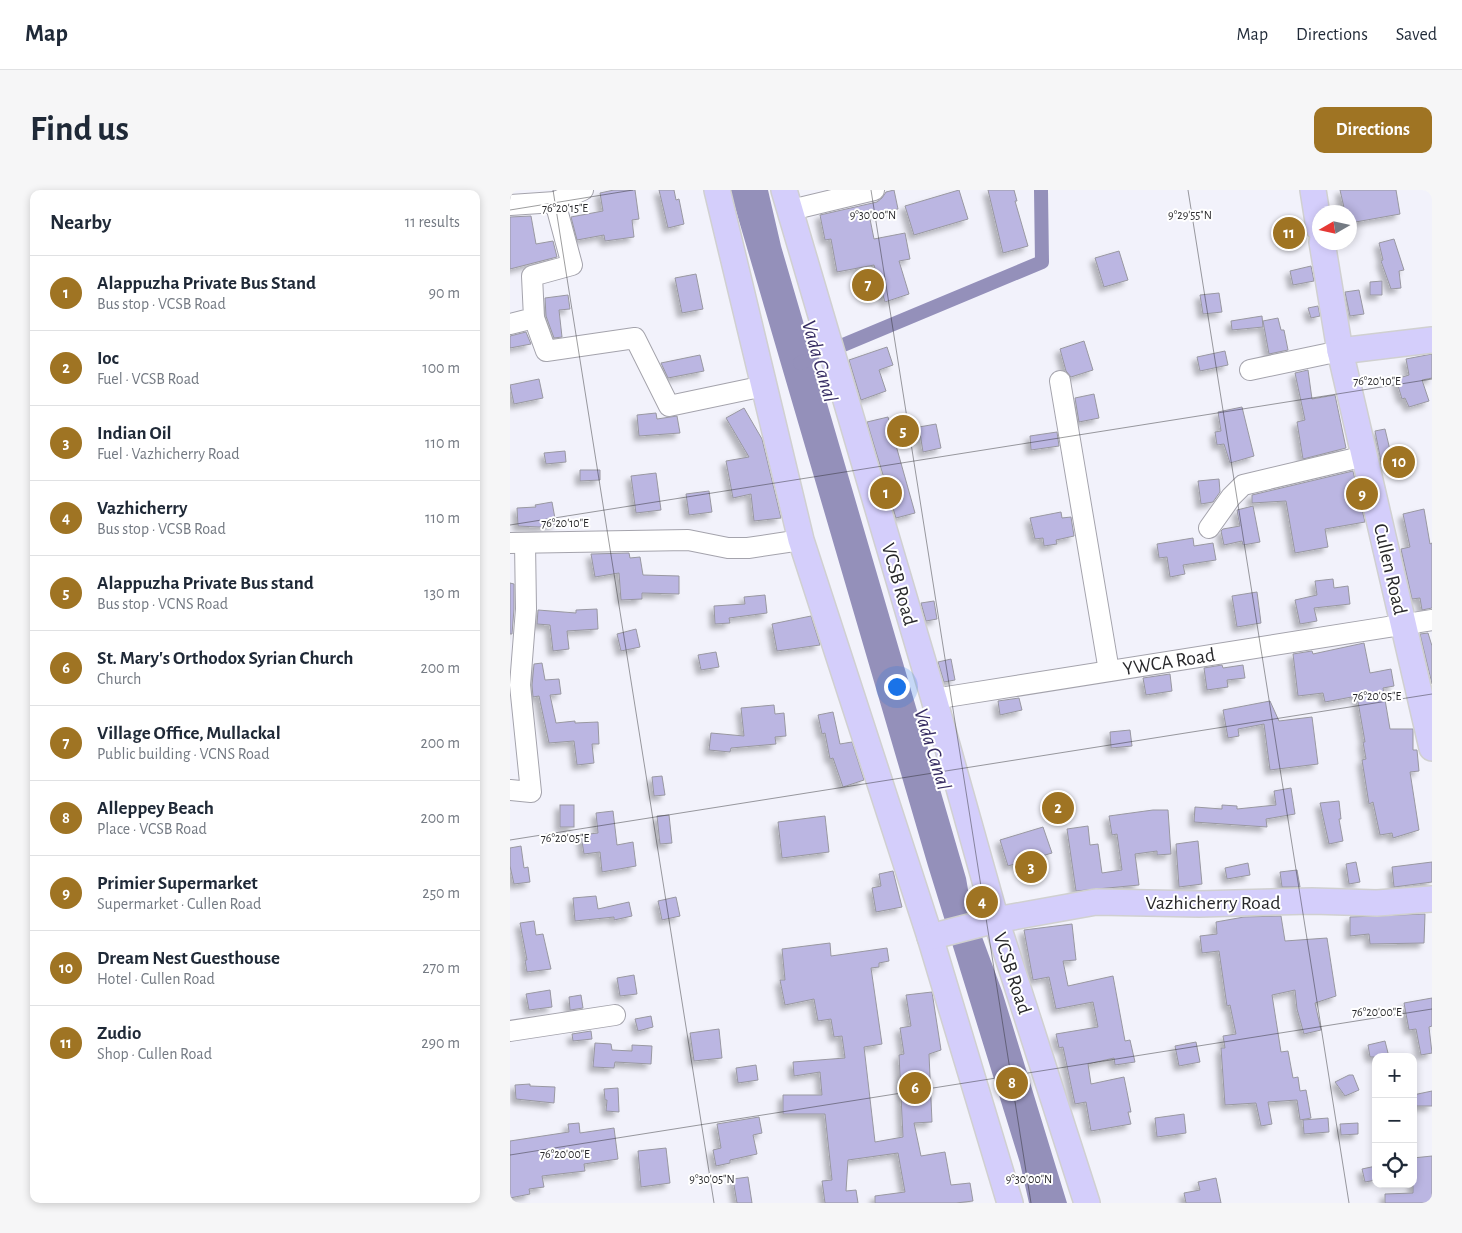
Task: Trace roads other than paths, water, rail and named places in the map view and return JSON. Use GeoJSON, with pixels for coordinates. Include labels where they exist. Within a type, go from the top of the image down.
{"type":"FeatureCollection","features":[{"type":"Feature","properties":{"kind":"main road"},"geometry":{"type":"LineString","coordinates":[[717,190],[801,540],[936,935],[1005,1202]]}},
{"type":"Feature","properties":{"kind":"main road"},"geometry":{"type":"LineString","coordinates":[[1313,190],[1316,205]]}},
{"type":"Feature","properties":{"kind":"main road","name":"VCSB Road"},"geometry":{"type":"LineString","coordinates":[[787,200],[934,699],[988,922],[1087,1203]]}},
{"type":"Feature","properties":{"kind":"main road","name":"Cullen Road"},"geometry":{"type":"LineString","coordinates":[[1323,250],[1340,351],[1432,748]]}},
{"type":"Feature","properties":{"kind":"main road"},"geometry":{"type":"LineString","coordinates":[[1340,351],[1432,340]]}},
{"type":"Feature","properties":{"kind":"main road","name":"Vazhicherry Road"},"geometry":{"type":"LineString","coordinates":[[936,935],[988,922],[1111,901],[1199,904],[1312,901],[1377,903],[1432,899]]}},
{"type":"Feature","properties":{"kind":"street"},"geometry":{"type":"LineString","coordinates":[[510,205],[554,202],[583,190]]}},
{"type":"Feature","properties":{"kind":"street"},"geometry":{"type":"LineString","coordinates":[[787,200],[874,190]]}},
{"type":"Feature","properties":{"kind":"street"},"geometry":{"type":"LineString","coordinates":[[554,202],[572,265],[532,276],[534,318],[546,351],[635,338],[669,406],[764,386]]}},
{"type":"Feature","properties":{"kind":"street"},"geometry":{"type":"LineString","coordinates":[[510,324],[534,318]]}},
{"type":"Feature","properties":{"kind":"street"},"geometry":{"type":"LineString","coordinates":[[1250,370],[1340,351]]}},
{"type":"Feature","properties":{"kind":"street"},"geometry":{"type":"LineString","coordinates":[[1060,381],[1109,671]]}},
{"type":"Feature","properties":{"kind":"street"},"geometry":{"type":"LineString","coordinates":[[1209,528],[1230,497],[1243,485],[1365,456]]}},
{"type":"Feature","properties":{"kind":"street"},"geometry":{"type":"LineString","coordinates":[[510,790],[531,792],[520,685],[526,609],[518,543],[688,540],[728,548],[748,548],[801,540]]}},
{"type":"Feature","properties":{"kind":"street","name":"YWCA Road"},"geometry":{"type":"LineString","coordinates":[[934,699],[1403,623],[1432,620]]}},
{"type":"Feature","properties":{"kind":"street"},"geometry":{"type":"LineString","coordinates":[[510,1031],[615,1014]]}},
{"type":"Feature","properties":{"kind":"waterway","name":"Vada Canal"},"geometry":{"type":"LineString","coordinates":[[800,363],[1042,262],[1041,190]]}},
{"type":"Feature","properties":{"kind":"place","name":"Zudio"},"geometry":{"type":"Point","coordinates":[1289,233]}},
{"type":"Feature","properties":{"kind":"place","name":"Village Office, Mullackal"},"geometry":{"type":"Point","coordinates":[868,285]}},
{"type":"Feature","properties":{"kind":"place","name":"Alappuzha Private Bus stand"},"geometry":{"type":"Point","coordinates":[903,431]}},
{"type":"Feature","properties":{"kind":"place","name":"Dream Nest Guesthouse"},"geometry":{"type":"Point","coordinates":[1399,462]}},
{"type":"Feature","properties":{"kind":"place","name":"Alappuzha Private Bus Stand"},"geometry":{"type":"Point","coordinates":[886,493]}},
{"type":"Feature","properties":{"kind":"place","name":"Primier Supermarket"},"geometry":{"type":"Point","coordinates":[1362,494]}},
{"type":"Feature","properties":{"kind":"place","name":"Ioc"},"geometry":{"type":"Point","coordinates":[1058,808]}},
{"type":"Feature","properties":{"kind":"place","name":"Indian Oil"},"geometry":{"type":"Point","coordinates":[1031,867]}},
{"type":"Feature","properties":{"kind":"place","name":"Vazhicherry"},"geometry":{"type":"Point","coordinates":[982,902]}},
{"type":"Feature","properties":{"kind":"place","name":"Alleppey Beach"},"geometry":{"type":"Point","coordinates":[1012,1083]}},
{"type":"Feature","properties":{"kind":"place","name":"St. Mary's Orthodox Syrian Church"},"geometry":{"type":"Point","coordinates":[915,1088]}}]}
